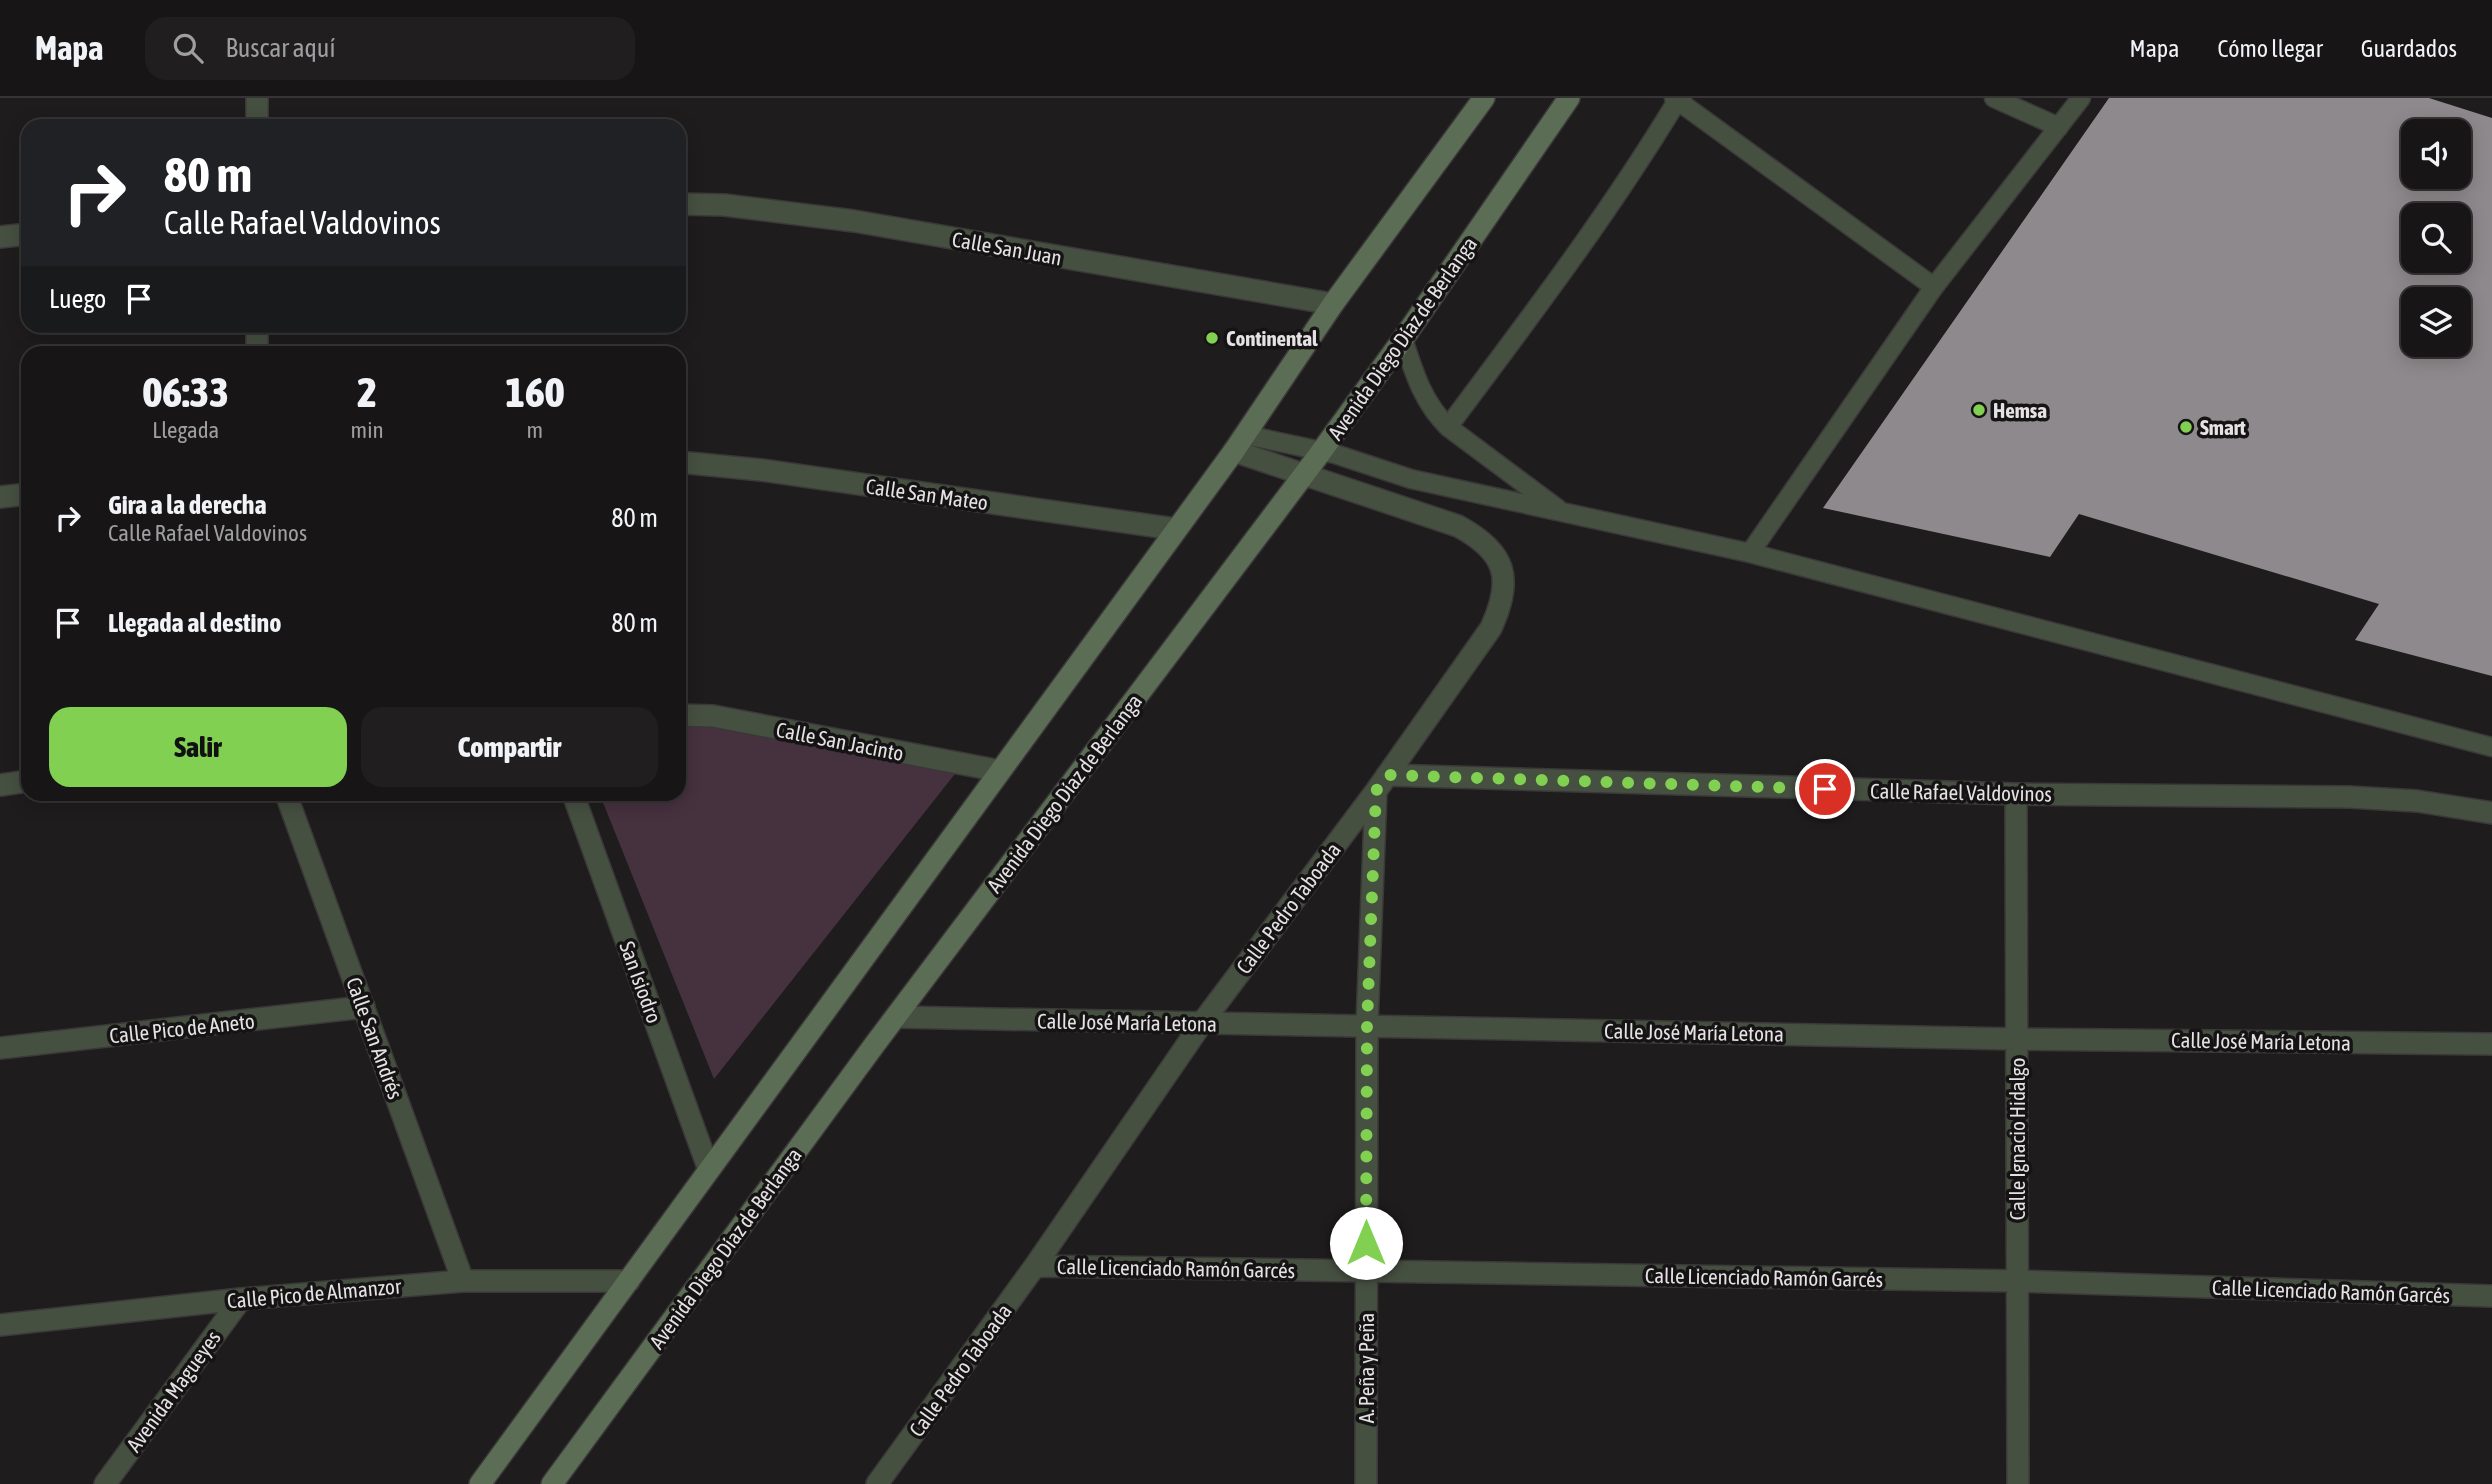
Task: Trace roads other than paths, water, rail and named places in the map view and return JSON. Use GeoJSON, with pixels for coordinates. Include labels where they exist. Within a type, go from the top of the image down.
{"type":"FeatureCollection","features":[{"type":"Feature","properties":{"kind":"main road"},"geometry":{"type":"LineString","coordinates":[[480,1484],[1240,443],[1333,304],[1484,98]]}},
{"type":"Feature","properties":{"kind":"main road","name":"Avenida Diego Díaz de Berlanga"},"geometry":{"type":"LineString","coordinates":[[552,1484],[897,1017],[1321,452],[1403,339],[1569,98]]}},
{"type":"Feature","properties":{"kind":"street"},"geometry":{"type":"LineString","coordinates":[[257,98],[257,119]]}},
{"type":"Feature","properties":{"kind":"street","name":"Calle San Juan"},"geometry":{"type":"LineString","coordinates":[[686,204],[724,205],[855,221],[1333,304]]}},
{"type":"Feature","properties":{"kind":"street"},"geometry":{"type":"LineString","coordinates":[[0,237],[21,234]]}},
{"type":"Feature","properties":{"kind":"street","name":"Calle Pedro Taboada"},"geometry":{"type":"LineString","coordinates":[[877,1484],[1035,1266],[1202,1023],[1381,783],[1491,628],[1505,590],[1501,564],[1484,540],[1458,526],[1304,474],[1240,443]]}},
{"type":"Feature","properties":{"kind":"street","name":"Calle San Mateo"},"geometry":{"type":"LineString","coordinates":[[686,463],[761,470],[1175,530]]}},
{"type":"Feature","properties":{"kind":"street"},"geometry":{"type":"LineString","coordinates":[[0,497],[21,495]]}},
{"type":"Feature","properties":{"kind":"street","name":"Calle San Jacinto"},"geometry":{"type":"LineString","coordinates":[[686,715],[713,716],[1000,771]]}},
{"type":"Feature","properties":{"kind":"street"},"geometry":{"type":"LineString","coordinates":[[0,785],[21,782]]}},
{"type":"Feature","properties":{"kind":"street","name":"Calle Rafael Valdovinos"},"geometry":{"type":"LineString","coordinates":[[1381,783],[2349,797],[2417,801],[2492,813]]}},
{"type":"Feature","properties":{"kind":"street","name":"A. Peña y Peña"},"geometry":{"type":"LineString","coordinates":[[1366,1484],[1367,1025],[1381,783]]}},
{"type":"Feature","properties":{"kind":"street","name":"Calle Ignacio Hidalgo"},"geometry":{"type":"LineString","coordinates":[[2016,794],[2018,1484]]}},
{"type":"Feature","properties":{"kind":"street","name":"Calle San Andrés"},"geometry":{"type":"LineString","coordinates":[[289,801],[463,1281]]}},
{"type":"Feature","properties":{"kind":"street","name":"San Isiodro"},"geometry":{"type":"LineString","coordinates":[[576,801],[709,1170]]}},
{"type":"Feature","properties":{"kind":"street","name":"Calle Pico de Aneto"},"geometry":{"type":"LineString","coordinates":[[0,1048],[363,1007]]}},
{"type":"Feature","properties":{"kind":"street","name":"Calle José María Letona"},"geometry":{"type":"LineString","coordinates":[[897,1017],[2016,1039],[2492,1044]]}},
{"type":"Feature","properties":{"kind":"street","name":"Calle Licenciado Ramón Garcés"},"geometry":{"type":"LineString","coordinates":[[1035,1266],[2017,1281],[2492,1296]]}},
{"type":"Feature","properties":{"kind":"street","name":"Calle Pico de Almanzor"},"geometry":{"type":"LineString","coordinates":[[0,1325],[241,1299],[463,1281],[629,1281]]}},
{"type":"Feature","properties":{"kind":"street","name":"Avenida Magueyes"},"geometry":{"type":"LineString","coordinates":[[105,1484],[241,1299]]}},
{"type":"Feature","properties":{"kind":"lane"},"geometry":{"type":"LineString","coordinates":[[1994,98],[2059,127]]}},
{"type":"Feature","properties":{"kind":"lane"},"geometry":{"type":"LineString","coordinates":[[1750,553],[1934,287],[2081,98]]}},
{"type":"Feature","properties":{"kind":"lane"},"geometry":{"type":"LineString","coordinates":[[1448,427],[1571,262],[1634,172],[1678,99],[1934,287]]}},
{"type":"Feature","properties":{"kind":"lane"},"geometry":{"type":"LineString","coordinates":[[1403,339],[1421,393],[1433,412],[1448,427],[1561,511]]}},
{"type":"Feature","properties":{"kind":"lane"},"geometry":{"type":"LineString","coordinates":[[1240,443],[1321,452],[1411,479],[1750,553],[2492,747]]}},
{"type":"Feature","properties":{"kind":"lane"},"geometry":{"type":"LineString","coordinates":[[1395,505],[1411,479]]}},
{"type":"Feature","properties":{"kind":"place","name":"Continental"},"geometry":{"type":"Point","coordinates":[1212,338]}},
{"type":"Feature","properties":{"kind":"place","name":"Hemsa"},"geometry":{"type":"Point","coordinates":[1979,410]}},
{"type":"Feature","properties":{"kind":"place","name":"Smart"},"geometry":{"type":"Point","coordinates":[2186,427]}}]}
